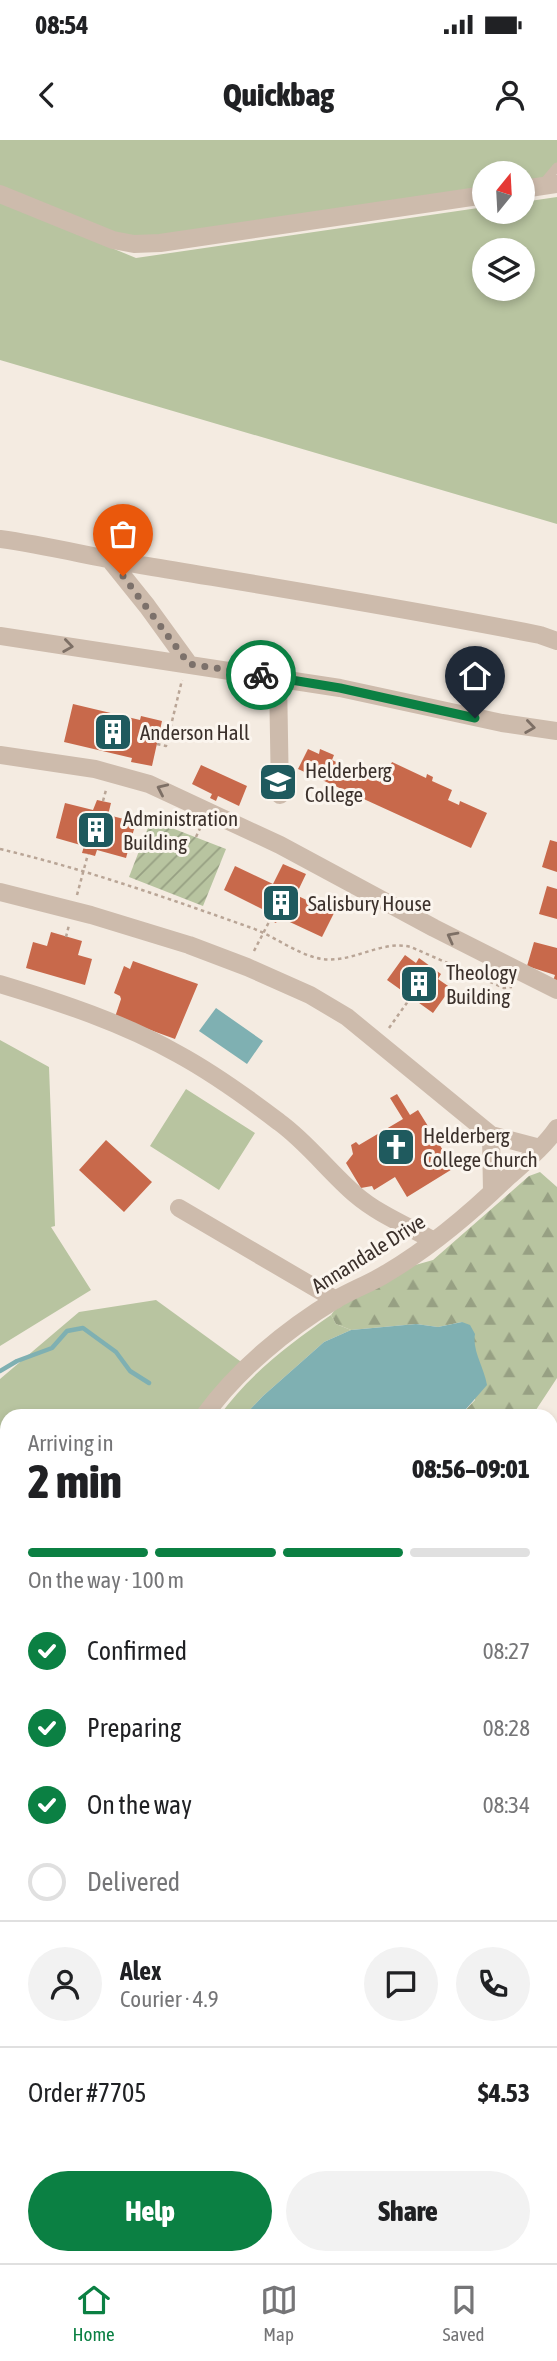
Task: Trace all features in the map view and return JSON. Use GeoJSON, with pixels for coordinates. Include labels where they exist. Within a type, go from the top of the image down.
{"type":"FeatureCollection","features":[{"type":"Feature","properties":{"kind":"street"},"geometry":{"type":"LineString","coordinates":[[0,194],[113,240],[134,244],[160,243],[472,197]]}},
{"type":"Feature","properties":{"kind":"street"},"geometry":{"type":"LineString","coordinates":[[0,539],[427,613],[540,635],[557,641]]}},
{"type":"Feature","properties":{"kind":"street"},"geometry":{"type":"LineString","coordinates":[[110,560],[148,606],[187,663]]}},
{"type":"Feature","properties":{"kind":"street"},"geometry":{"type":"LineString","coordinates":[[0,636],[340,688],[502,723],[557,731]]}},
{"type":"Feature","properties":{"kind":"street"},"geometry":{"type":"LineString","coordinates":[[278,678],[280,795]]}},
{"type":"Feature","properties":{"kind":"street"},"geometry":{"type":"LineString","coordinates":[[0,755],[95,769],[149,783],[280,845],[434,928],[557,990]]}},
{"type":"Feature","properties":{"kind":"street"},"geometry":{"type":"LineString","coordinates":[[0,892],[143,931],[247,967],[331,1007],[379,1042],[491,1135],[540,1148]]}},
{"type":"Feature","properties":{"kind":"street"},"geometry":{"type":"LineString","coordinates":[[0,984],[51,999],[140,1035],[178,1054],[280,1122],[306,1144],[358,1197],[434,1241]]}},
{"type":"Feature","properties":{"kind":"street","name":"Annandale Drive"},"geometry":{"type":"LineString","coordinates":[[210,1409],[247,1369],[294,1327],[336,1300],[387,1273],[434,1241],[540,1148],[557,1128]]}},
{"type":"Feature","properties":{"kind":"street"},"geometry":{"type":"LineString","coordinates":[[491,1135],[492,1192]]}},
{"type":"Feature","properties":{"kind":"street"},"geometry":{"type":"LineString","coordinates":[[179,1208],[336,1300]]}},
{"type":"Feature","properties":{"kind":"lane"},"geometry":{"type":"LineString","coordinates":[[540,187],[557,167]]}},
{"type":"Feature","properties":{"kind":"path"},"geometry":{"type":"LineString","coordinates":[[157,744],[166,746],[187,663]]}},
{"type":"Feature","properties":{"kind":"path"},"geometry":{"type":"LineString","coordinates":[[0,849],[84,870],[264,933],[309,955],[327,960],[346,959],[396,945],[407,945],[504,988],[518,987]]}},
{"type":"Feature","properties":{"kind":"path"},"geometry":{"type":"LineString","coordinates":[[77,897],[88,855]]}},
{"type":"Feature","properties":{"kind":"path"},"geometry":{"type":"LineString","coordinates":[[252,956],[270,920]]}},
{"type":"Feature","properties":{"kind":"path"},"geometry":{"type":"LineString","coordinates":[[379,1042],[411,996]]}},
{"type":"Feature","properties":{"kind":"green space"},"geometry":{"type":"Polygon","coordinates":[[[0,140],[557,140],[557,167],[540,187],[536,187],[536,161],[472,161],[472,197],[149,244],[0,194],[0,140]]]}},
{"type":"Feature","properties":{"kind":"green space"},"geometry":{"type":"Polygon","coordinates":[[[557,197],[557,524],[0,360],[0,202],[136,258],[472,209],[472,224],[536,224],[536,200],[557,197]]]}},
{"type":"Feature","properties":{"kind":"green space"},"geometry":{"type":"Polygon","coordinates":[[[151,820],[226,849],[203,906],[129,877],[151,820]]]}},
{"type":"Feature","properties":{"kind":"green space"},"geometry":{"type":"Polygon","coordinates":[[[0,1040],[49,1067],[55,1226],[51,1227],[91,1290],[0,1346],[0,1040]]]}},
{"type":"Feature","properties":{"kind":"green space"},"geometry":{"type":"Polygon","coordinates":[[[186,1089],[255,1133],[219,1190],[150,1146],[186,1089]]]}},
{"type":"Feature","properties":{"kind":"green space"},"geometry":{"type":"Polygon","coordinates":[[[540,1172],[557,1187],[557,1378],[537,1409],[467,1409],[475,1400],[462,1322],[438,1327],[416,1324],[351,1330],[336,1324],[331,1315],[342,1300],[387,1273],[433,1260],[529,1176],[540,1172]]]}},
{"type":"Feature","properties":{"kind":"green space"},"geometry":{"type":"Polygon","coordinates":[[[156,1300],[244,1364],[204,1409],[0,1409],[0,1379],[79,1312],[156,1300]]]}},
{"type":"Feature","properties":{"kind":"green space"},"geometry":{"type":"Polygon","coordinates":[[[331,1315],[336,1324],[351,1330],[324,1342],[251,1409],[225,1409],[244,1386],[300,1337],[331,1315]]]}},
{"type":"Feature","properties":{"kind":"water"},"geometry":{"type":"Polygon","coordinates":[[[216,1008],[263,1041],[247,1064],[199,1031],[216,1008]]]}},
{"type":"Feature","properties":{"kind":"water"},"geometry":{"type":"Polygon","coordinates":[[[462,1322],[470,1325],[475,1334],[475,1347],[487,1385],[466,1409],[251,1409],[324,1342],[351,1330],[416,1324],[438,1327],[462,1322]]]}},
{"type":"Feature","properties":{"kind":"building","name":"Anderson Hall"},"geometry":{"type":"Polygon","coordinates":[[[73,704],[140,720],[141,716],[162,721],[152,766],[131,762],[132,758],[64,742],[73,704]]]}},
{"type":"Feature","properties":{"kind":"building"},"geometry":{"type":"Polygon","coordinates":[[[308,749],[319,754],[320,749],[334,755],[332,760],[380,782],[392,762],[426,778],[427,774],[433,777],[432,781],[452,790],[448,800],[459,805],[460,801],[487,813],[471,848],[298,769],[308,749]]]}},
{"type":"Feature","properties":{"kind":"building"},"geometry":{"type":"Polygon","coordinates":[[[201,765],[247,786],[239,806],[218,796],[216,801],[210,798],[212,794],[192,784],[201,765]]]}},
{"type":"Feature","properties":{"kind":"building","name":"Administration Building"},"geometry":{"type":"Polygon","coordinates":[[[97,800],[111,803],[108,815],[136,822],[126,858],[97,850],[95,856],[82,853],[84,846],[56,838],[65,803],[93,810],[97,800]]]}},
{"type":"Feature","properties":{"kind":"building"},"geometry":{"type":"Polygon","coordinates":[[[550,840],[557,842],[557,872],[542,867],[550,840]]]}},
{"type":"Feature","properties":{"kind":"building","name":"Salisbury House"},"geometry":{"type":"Polygon","coordinates":[[[283,864],[306,874],[296,895],[334,913],[322,937],[279,917],[276,923],[263,917],[266,911],[224,890],[235,866],[273,884],[283,864]]]}},
{"type":"Feature","properties":{"kind":"building"},"geometry":{"type":"Polygon","coordinates":[[[547,886],[557,889],[557,919],[539,914],[547,886]]]}},
{"type":"Feature","properties":{"kind":"building"},"geometry":{"type":"Polygon","coordinates":[[[51,932],[82,941],[78,955],[92,959],[85,985],[26,968],[33,942],[47,946],[51,932]]]}},
{"type":"Feature","properties":{"kind":"building"},"geometry":{"type":"Polygon","coordinates":[[[534,942],[557,948],[557,982],[553,981],[555,975],[527,966],[534,942]]]}},
{"type":"Feature","properties":{"kind":"building","name":"Theology Building"},"geometry":{"type":"Polygon","coordinates":[[[405,955],[416,963],[419,958],[441,974],[438,979],[451,988],[433,1013],[387,980],[405,955]]]}},
{"type":"Feature","properties":{"kind":"building"},"geometry":{"type":"Polygon","coordinates":[[[133,961],[198,984],[175,1039],[115,1017],[121,999],[114,993],[124,966],[130,969],[133,961]]]}},
{"type":"Feature","properties":{"kind":"building","name":"Helderberg College Church"},"geometry":{"type":"Polygon","coordinates":[[[397,1094],[410,1115],[418,1110],[454,1168],[407,1197],[395,1177],[374,1190],[372,1186],[361,1188],[346,1163],[353,1154],[351,1145],[356,1142],[359,1145],[403,1119],[390,1098],[397,1094]]]}},
{"type":"Feature","properties":{"kind":"building"},"geometry":{"type":"Polygon","coordinates":[[[106,1140],[152,1182],[124,1212],[79,1170],[106,1140]]]}},
{"type":"Feature","properties":{"kind":"waterway"},"geometry":{"type":"LineString","coordinates":[[0,1371],[17,1361],[52,1348],[67,1331],[83,1328],[116,1352],[130,1371],[149,1383]]}},
{"type":"Feature","properties":{"kind":"way so far"},"geometry":{"type":"LineString","coordinates":[[123,576],[189,664],[261,675]]}},
{"type":"Feature","properties":{"kind":"place","name":"Anderson Hall"},"geometry":{"type":"Point","coordinates":[113,732]}},
{"type":"Feature","properties":{"kind":"place","name":"Helderberg College"},"geometry":{"type":"Point","coordinates":[278,782]}},
{"type":"Feature","properties":{"kind":"place","name":"Administration Building"},"geometry":{"type":"Point","coordinates":[96,830]}},
{"type":"Feature","properties":{"kind":"place","name":"Salisbury House"},"geometry":{"type":"Point","coordinates":[281,903]}},
{"type":"Feature","properties":{"kind":"place","name":"Theology Building"},"geometry":{"type":"Point","coordinates":[419,984]}},
{"type":"Feature","properties":{"kind":"place","name":"Helderberg College Church"},"geometry":{"type":"Point","coordinates":[396,1147]}},
{"type":"Feature","properties":{"kind":"route"},"geometry":{"type":"LineString","coordinates":[[261,675],[340,688],[475,718]]}}]}
